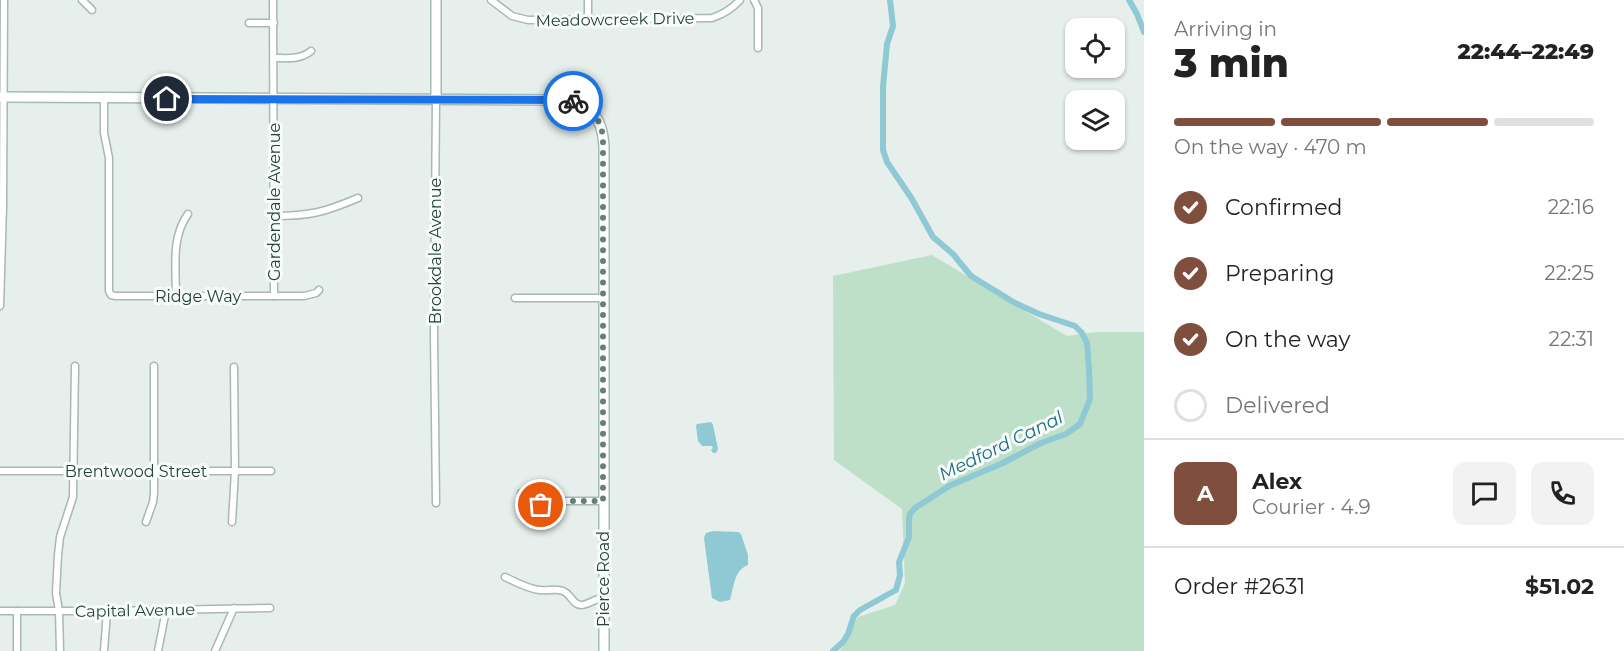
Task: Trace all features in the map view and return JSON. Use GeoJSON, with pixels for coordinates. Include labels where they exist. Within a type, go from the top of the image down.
{"type":"FeatureCollection","features":[{"type":"Feature","properties":{"kind":"street"},"geometry":{"type":"LineString","coordinates":[[0,306],[2,13],[4,0]]}},
{"type":"Feature","properties":{"kind":"street"},"geometry":{"type":"LineString","coordinates":[[82,0],[92,10]]}},
{"type":"Feature","properties":{"kind":"street","name":"Gardendale Avenue"},"geometry":{"type":"LineString","coordinates":[[273,0],[274,296]]}},
{"type":"Feature","properties":{"kind":"street","name":"Brookdale Avenue"},"geometry":{"type":"LineString","coordinates":[[436,0],[434,345],[436,503]]}},
{"type":"Feature","properties":{"kind":"street","name":"Meadowcreek Drive"},"geometry":{"type":"LineString","coordinates":[[490,0],[512,16],[528,20],[712,18],[731,10],[740,0]]}},
{"type":"Feature","properties":{"kind":"street"},"geometry":{"type":"LineString","coordinates":[[588,0],[588,19]]}},
{"type":"Feature","properties":{"kind":"street"},"geometry":{"type":"LineString","coordinates":[[754,0],[758,8],[758,48]]}},
{"type":"Feature","properties":{"kind":"street"},"geometry":{"type":"LineString","coordinates":[[249,23],[274,23]]}},
{"type":"Feature","properties":{"kind":"street"},"geometry":{"type":"LineString","coordinates":[[274,58],[304,57],[311,51]]}},
{"type":"Feature","properties":{"kind":"street"},"geometry":{"type":"LineString","coordinates":[[2,97],[436,100]]}},
{"type":"Feature","properties":{"kind":"street","name":"Ridge Way"},"geometry":{"type":"LineString","coordinates":[[104,98],[104,133],[109,158],[109,291],[111,295],[304,296],[319,290]]}},
{"type":"Feature","properties":{"kind":"street","name":"Pierce Road"},"geometry":{"type":"LineString","coordinates":[[436,100],[569,100],[583,104],[594,113],[601,128],[604,146],[603,651]]}},
{"type":"Feature","properties":{"kind":"street"},"geometry":{"type":"LineString","coordinates":[[274,216],[323,212],[358,198]]}},
{"type":"Feature","properties":{"kind":"street"},"geometry":{"type":"LineString","coordinates":[[176,296],[176,245],[182,222],[188,214]]}},
{"type":"Feature","properties":{"kind":"street"},"geometry":{"type":"LineString","coordinates":[[515,298],[603,298]]}},
{"type":"Feature","properties":{"kind":"street"},"geometry":{"type":"LineString","coordinates":[[60,651],[56,593],[60,537],[73,497],[75,366]]}},
{"type":"Feature","properties":{"kind":"street"},"geometry":{"type":"LineString","coordinates":[[146,522],[153,502],[154,366]]}},
{"type":"Feature","properties":{"kind":"street"},"geometry":{"type":"LineString","coordinates":[[232,522],[235,471],[234,367]]}},
{"type":"Feature","properties":{"kind":"street","name":"Brentwood Street"},"geometry":{"type":"LineString","coordinates":[[0,471],[271,471]]}},
{"type":"Feature","properties":{"kind":"street"},"geometry":{"type":"LineString","coordinates":[[521,493],[530,502],[541,505],[560,501],[603,501]]}},
{"type":"Feature","properties":{"kind":"street"},"geometry":{"type":"LineString","coordinates":[[505,577],[530,588],[565,592],[581,605],[603,598]]}},
{"type":"Feature","properties":{"kind":"street"},"geometry":{"type":"LineString","coordinates":[[215,651],[234,608]]}},
{"type":"Feature","properties":{"kind":"street","name":"Capital Avenue"},"geometry":{"type":"LineString","coordinates":[[0,611],[270,608]]}},
{"type":"Feature","properties":{"kind":"street"},"geometry":{"type":"LineString","coordinates":[[158,651],[166,610]]}},
{"type":"Feature","properties":{"kind":"street"},"geometry":{"type":"LineString","coordinates":[[17,611],[17,651]]}},
{"type":"Feature","properties":{"kind":"street"},"geometry":{"type":"LineString","coordinates":[[104,651],[107,611]]}},
{"type":"Feature","properties":{"kind":"green space"},"geometry":{"type":"Polygon","coordinates":[[[932,255],[1067,336],[1096,332],[1144,332],[1144,651],[840,651],[858,617],[895,605],[905,583],[902,509],[834,460],[833,276],[932,255]]]}},
{"type":"Feature","properties":{"kind":"water"},"geometry":{"type":"Polygon","coordinates":[[[711,422],[718,449],[716,453],[711,450],[712,446],[702,446],[698,441],[697,424],[711,422]]]}},
{"type":"Feature","properties":{"kind":"water"},"geometry":{"type":"Polygon","coordinates":[[[713,531],[741,534],[748,555],[748,565],[743,567],[737,575],[730,600],[720,602],[712,598],[704,538],[706,533],[713,531]]]}},
{"type":"Feature","properties":{"kind":"waterway","name":"Medford Canal"},"geometry":{"type":"LineString","coordinates":[[833,651],[843,642],[854,616],[860,610],[896,590],[900,575],[899,562],[909,537],[909,518],[915,508],[949,486],[1003,463],[1041,443],[1066,434],[1080,424],[1090,399],[1087,343],[1082,333],[1075,326],[1015,303],[971,276],[953,254],[933,237],[912,199],[887,162],[883,150],[883,87],[887,44],[893,26],[890,0]]}},
{"type":"Feature","properties":{"kind":"waterway","name":"Medford Canal"},"geometry":{"type":"LineString","coordinates":[[1129,0],[1144,32]]}},
{"type":"Feature","properties":{"kind":"way so far"},"geometry":{"type":"LineString","coordinates":[[541,505],[560,501],[603,501],[603,136],[594,113],[583,104],[573,101]]}},
{"type":"Feature","properties":{"kind":"route"},"geometry":{"type":"LineString","coordinates":[[167,99],[573,101]]}}]}
